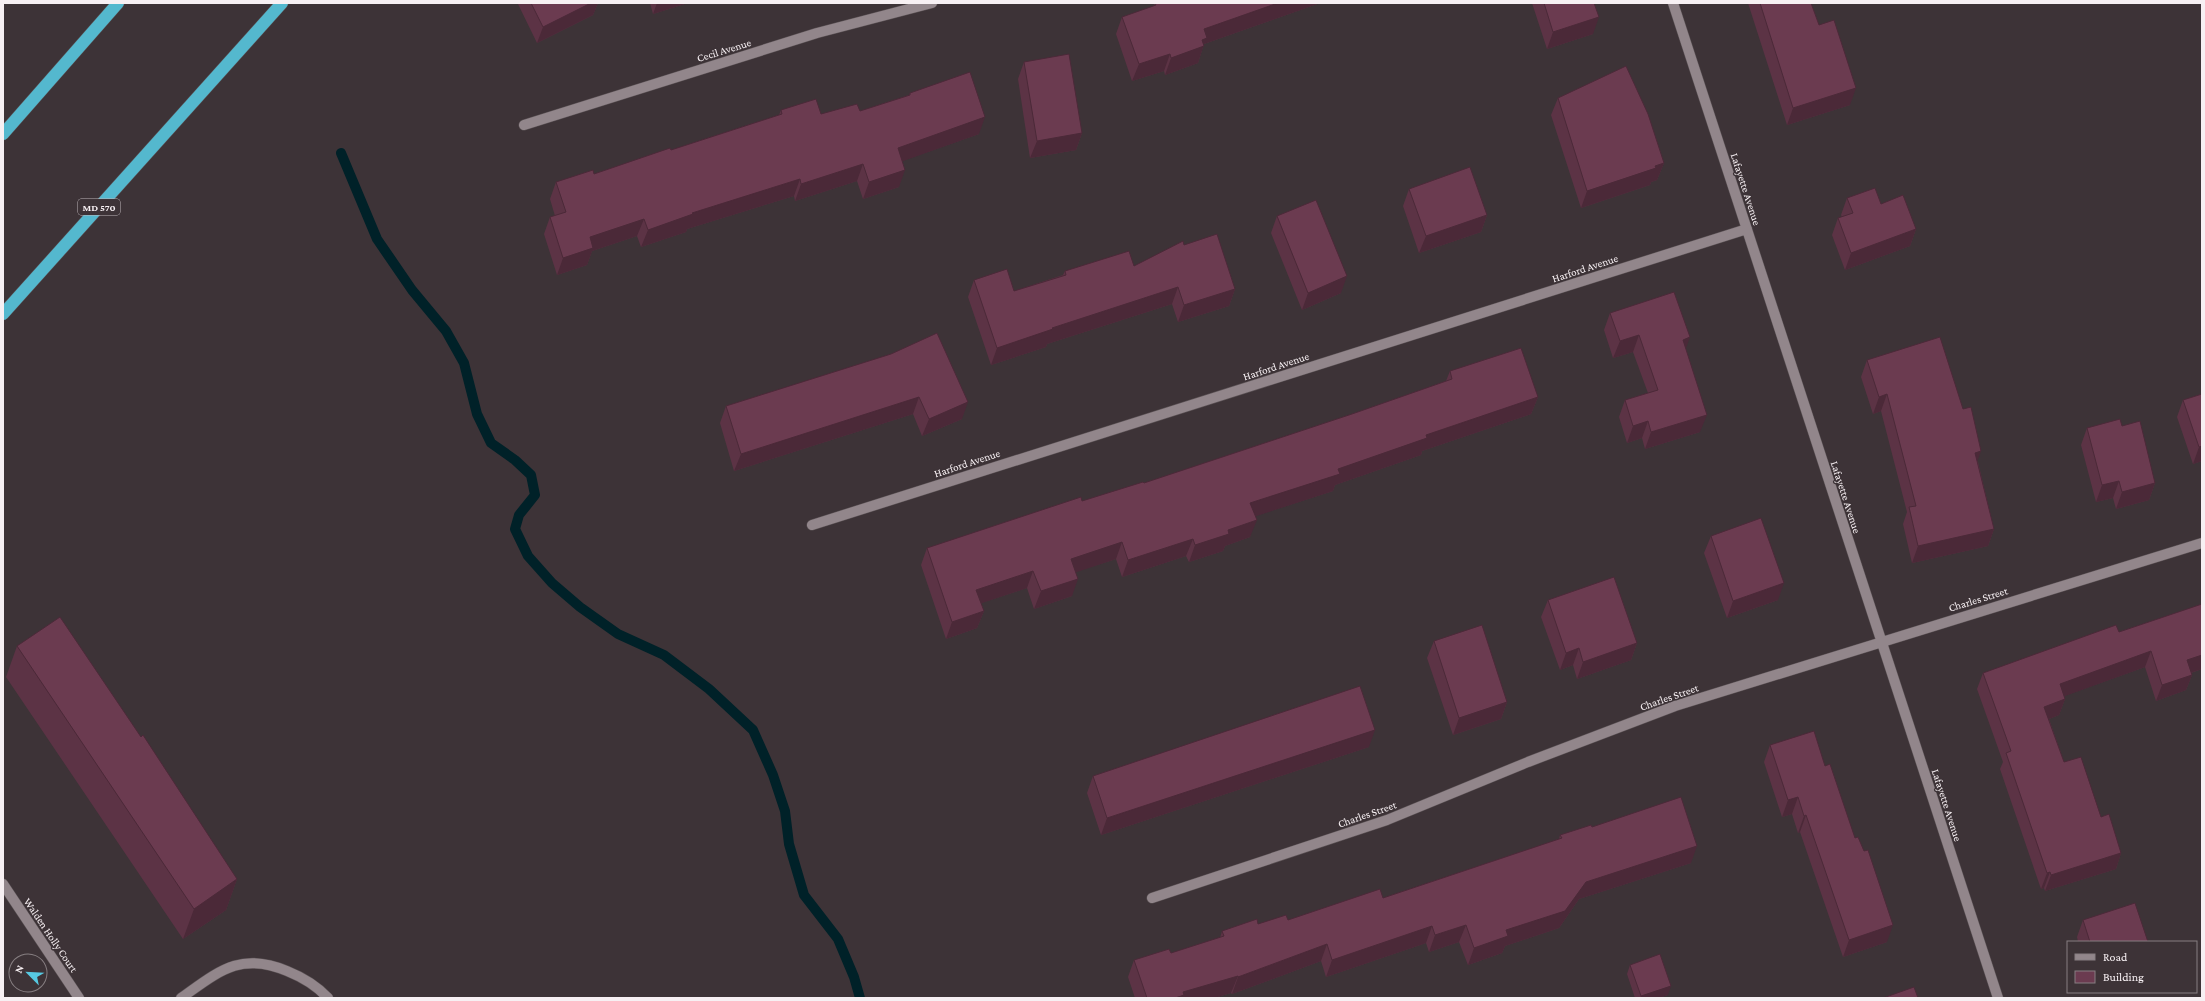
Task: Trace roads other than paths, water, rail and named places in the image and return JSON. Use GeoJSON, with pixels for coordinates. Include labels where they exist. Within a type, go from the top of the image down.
{"type":"FeatureCollection","features":[{"type":"Feature","properties":{"kind":"highway"},"geometry":{"type":"LineString","coordinates":[[3,134],[118,3]]}},
{"type":"Feature","properties":{"kind":"highway","name":"MD 570"},"geometry":{"type":"LineString","coordinates":[[3,314],[282,3]]}},
{"type":"Feature","properties":{"kind":"street","name":"Cecil Avenue"},"geometry":{"type":"LineString","coordinates":[[524,125],[817,33],[932,3]]}},
{"type":"Feature","properties":{"kind":"street","name":"Lafayette Avenue"},"geometry":{"type":"LineString","coordinates":[[1673,3],[1998,998]]}},
{"type":"Feature","properties":{"kind":"street","name":"Harford Avenue"},"geometry":{"type":"LineString","coordinates":[[812,525],[1747,229]]}},
{"type":"Feature","properties":{"kind":"street","name":"Charles Street"},"geometry":{"type":"LineString","coordinates":[[1152,898],[1387,820],[1528,762],[1675,706],[2202,543]]}},
{"type":"Feature","properties":{"kind":"street","name":"Walden Holly Court"},"geometry":{"type":"LineString","coordinates":[[3,884],[79,998]]}},
{"type":"Feature","properties":{"kind":"street"},"geometry":{"type":"LineString","coordinates":[[180,998],[213,976],[237,964],[254,962],[278,967],[294,974],[311,983],[328,998]]}},
{"type":"Feature","properties":{"kind":"waterway"},"geometry":{"type":"LineString","coordinates":[[341,153],[377,239],[412,290],[446,331],[464,363],[477,414],[491,443],[515,460],[531,475],[535,495],[519,515],[515,529],[528,556],[552,583],[580,607],[618,634],[664,655],[709,689],[753,730],[773,775],[785,811],[789,844],[804,895],[838,939],[854,977],[860,998]]}}]}
